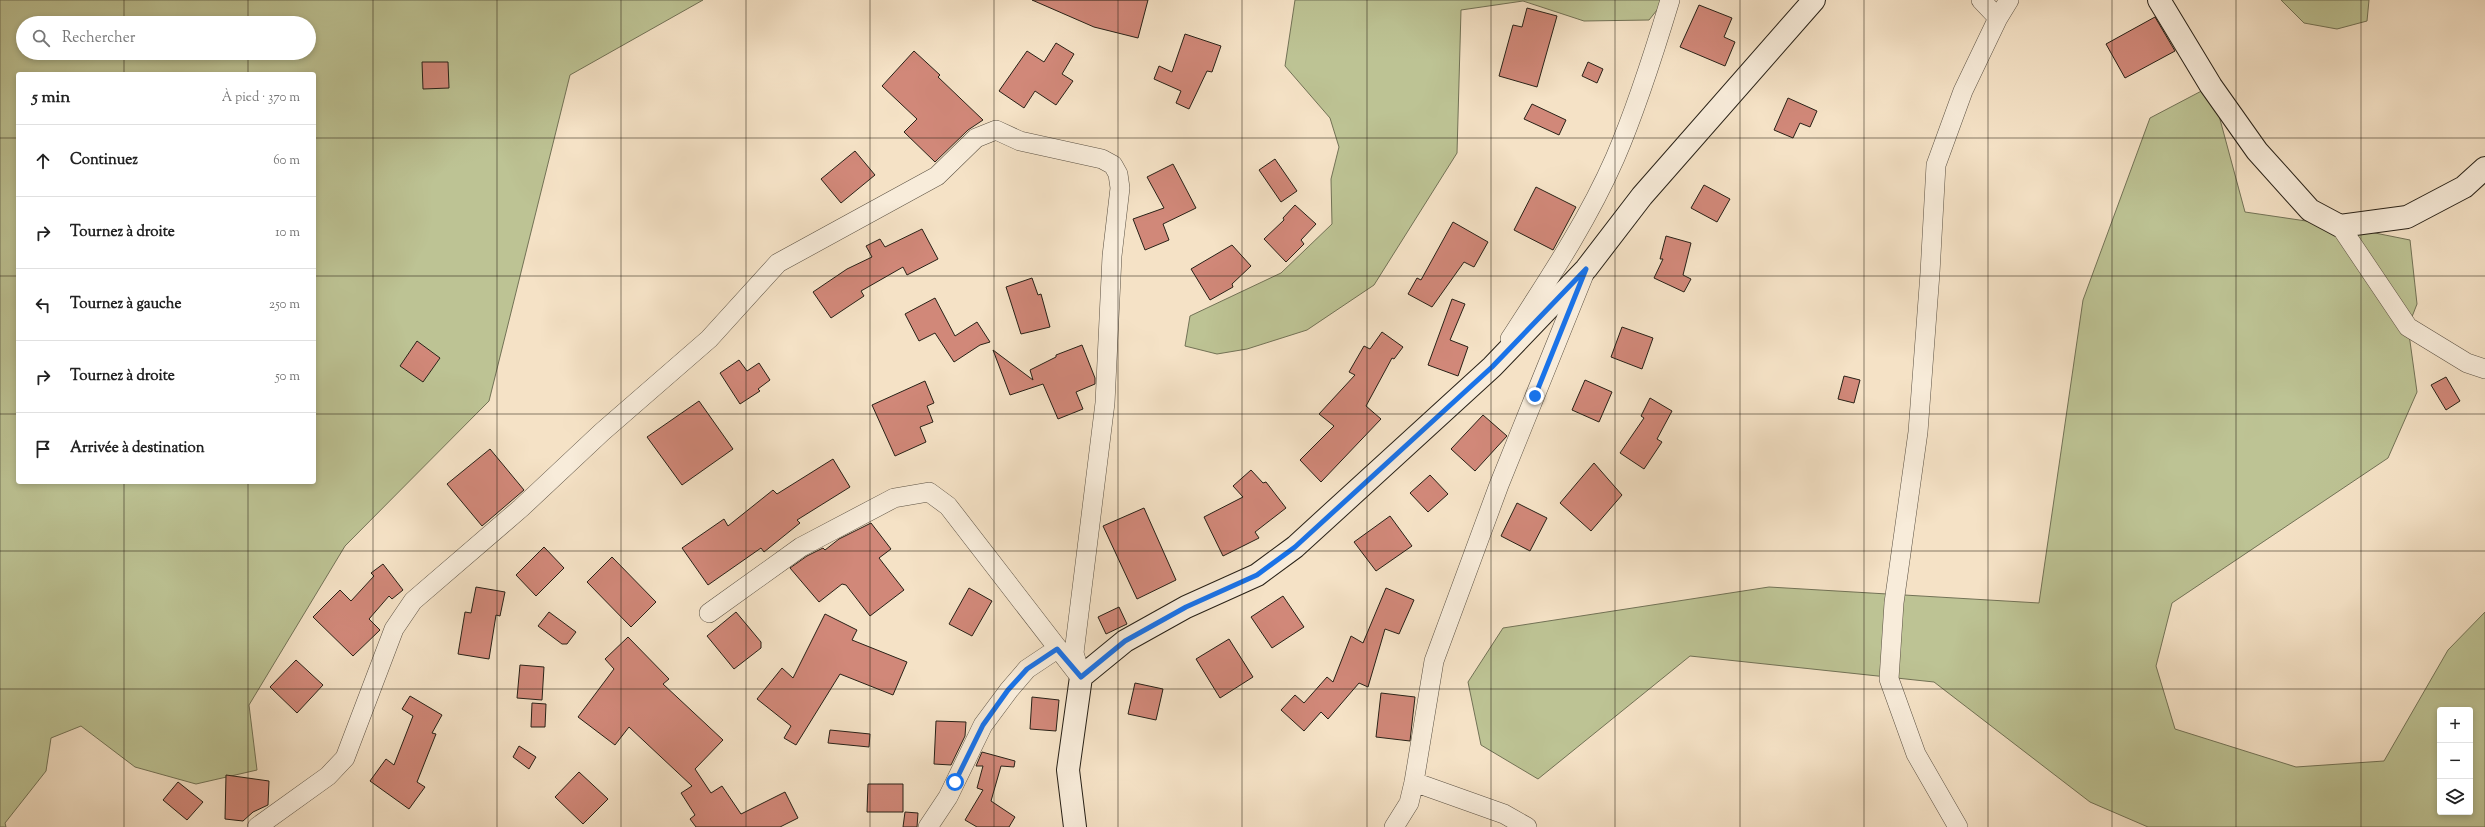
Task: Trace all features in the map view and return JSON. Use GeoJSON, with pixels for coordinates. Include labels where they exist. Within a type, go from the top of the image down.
{"type":"FeatureCollection","features":[{"type":"Feature","properties":{"kind":"main road"},"geometry":{"type":"LineString","coordinates":[[1075,827],[1068,770],[1081,677],[1125,641],[1186,607],[1257,575],[1295,547],[1492,367],[1586,269],[1642,196],[1814,0]]}},
{"type":"Feature","properties":{"kind":"main road"},"geometry":{"type":"LineString","coordinates":[[2159,0],[2211,86],[2257,151],[2310,210],[2340,226],[2407,217],[2464,187],[2485,168]]}},
{"type":"Feature","properties":{"kind":"street"},"geometry":{"type":"LineString","coordinates":[[1492,367],[1572,243],[1614,158],[1656,46],[1670,0]]}},
{"type":"Feature","properties":{"kind":"street"},"geometry":{"type":"LineString","coordinates":[[1981,0],[1998,18]]}},
{"type":"Feature","properties":{"kind":"street"},"geometry":{"type":"LineString","coordinates":[[1958,827],[1916,754],[1889,679],[1894,603],[1918,432],[1930,273],[1936,165],[1963,91],[1998,18],[2009,0]]}},
{"type":"Feature","properties":{"kind":"street"},"geometry":{"type":"LineString","coordinates":[[257,827],[328,776],[345,758],[394,629],[413,601],[520,508],[602,432],[709,339],[778,262],[937,176],[976,138],[996,130],[1020,141],[1102,159],[1113,165],[1118,174],[1120,188],[1112,256],[1105,404],[1074,653],[1081,677]]}},
{"type":"Feature","properties":{"kind":"street"},"geometry":{"type":"LineString","coordinates":[[2340,226],[2408,327],[2467,363],[2485,368]]}},
{"type":"Feature","properties":{"kind":"street"},"geometry":{"type":"LineString","coordinates":[[1394,827],[1409,803],[1414,782],[1434,661],[1500,485],[1586,269]]}},
{"type":"Feature","properties":{"kind":"street"},"geometry":{"type":"LineString","coordinates":[[709,613],[802,547],[894,498],[929,492],[948,506],[1057,649],[1081,677]]}},
{"type":"Feature","properties":{"kind":"street"},"geometry":{"type":"LineString","coordinates":[[928,827],[948,797],[983,725],[1027,669],[1057,649]]}},
{"type":"Feature","properties":{"kind":"street"},"geometry":{"type":"LineString","coordinates":[[1414,782],[1504,814],[1527,827]]}},
{"type":"Feature","properties":{"kind":"green space"},"geometry":{"type":"Polygon","coordinates":[[[0,0],[703,0],[570,75],[489,401],[345,546],[249,705],[257,770],[196,784],[135,767],[81,726],[51,738],[46,771],[5,823],[6,827],[0,827],[0,0]]]}},
{"type":"Feature","properties":{"kind":"green space"},"geometry":{"type":"Polygon","coordinates":[[[1295,0],[1665,0],[1649,20],[1584,21],[1523,1],[1461,10],[1457,153],[1374,285],[1307,330],[1247,349],[1217,354],[1185,346],[1190,316],[1281,273],[1332,224],[1331,179],[1339,147],[1330,118],[1285,66],[1295,0]]]}},
{"type":"Feature","properties":{"kind":"green space"},"geometry":{"type":"Polygon","coordinates":[[[2281,0],[2369,0],[2367,21],[2337,29],[2304,23],[2281,0]]]}},
{"type":"Feature","properties":{"kind":"green space"},"geometry":{"type":"Polygon","coordinates":[[[2211,86],[2245,212],[2340,226],[2410,240],[2417,304],[2408,327],[2417,392],[2388,458],[2172,603],[2156,666],[2175,729],[2296,767],[2384,761],[2448,650],[2485,612],[2485,827],[2148,827],[2090,802],[1934,682],[1690,656],[1538,779],[1481,745],[1468,682],[1503,628],[1769,587],[2039,603],[2083,300],[2150,118],[2211,86]]]}},
{"type":"Feature","properties":{"kind":"building"},"geometry":{"type":"Polygon","coordinates":[[[1032,0],[1148,0],[1138,38],[1094,27],[1032,0]]]}},
{"type":"Feature","properties":{"kind":"building"},"geometry":{"type":"Polygon","coordinates":[[[1699,5],[1732,18],[1724,37],[1735,42],[1725,66],[1680,47],[1699,5]]]}},
{"type":"Feature","properties":{"kind":"building"},"geometry":{"type":"Polygon","coordinates":[[[1527,8],[1557,16],[1537,87],[1499,76],[1513,25],[1522,27],[1527,8]]]}},
{"type":"Feature","properties":{"kind":"building"},"geometry":{"type":"Polygon","coordinates":[[[2155,17],[2175,51],[2125,78],[2106,44],[2155,17]]]}},
{"type":"Feature","properties":{"kind":"building"},"geometry":{"type":"Polygon","coordinates":[[[1185,34],[1221,46],[1212,72],[1207,71],[1189,109],[1176,103],[1181,91],[1154,79],[1159,66],[1172,72],[1185,34]]]}},
{"type":"Feature","properties":{"kind":"building"},"geometry":{"type":"Polygon","coordinates":[[[1056,43],[1074,54],[1062,74],[1073,81],[1056,105],[1035,91],[1024,108],[999,91],[1027,51],[1044,62],[1056,43]]]}},
{"type":"Feature","properties":{"kind":"building"},"geometry":{"type":"Polygon","coordinates":[[[914,51],[940,75],[938,77],[983,120],[968,130],[935,162],[904,132],[917,119],[882,86],[914,51]]]}},
{"type":"Feature","properties":{"kind":"building"},"geometry":{"type":"Polygon","coordinates":[[[422,62],[448,62],[449,88],[423,89],[422,62]]]}},
{"type":"Feature","properties":{"kind":"building"},"geometry":{"type":"Polygon","coordinates":[[[1588,62],[1603,69],[1597,83],[1582,76],[1588,62]]]}},
{"type":"Feature","properties":{"kind":"building"},"geometry":{"type":"Polygon","coordinates":[[[1788,98],[1817,111],[1810,127],[1800,123],[1793,138],[1774,130],[1788,98]]]}},
{"type":"Feature","properties":{"kind":"building"},"geometry":{"type":"Polygon","coordinates":[[[1532,104],[1566,120],[1559,135],[1524,119],[1532,104]]]}},
{"type":"Feature","properties":{"kind":"building"},"geometry":{"type":"Polygon","coordinates":[[[855,151],[875,175],[841,203],[821,179],[855,151]]]}},
{"type":"Feature","properties":{"kind":"building"},"geometry":{"type":"Polygon","coordinates":[[[1275,159],[1297,191],[1281,202],[1259,170],[1275,159]]]}},
{"type":"Feature","properties":{"kind":"building"},"geometry":{"type":"Polygon","coordinates":[[[1173,164],[1196,208],[1163,224],[1169,240],[1145,250],[1133,219],[1164,208],[1147,177],[1173,164]]]}},
{"type":"Feature","properties":{"kind":"building"},"geometry":{"type":"Polygon","coordinates":[[[1704,185],[1730,199],[1717,222],[1691,208],[1704,185]]]}},
{"type":"Feature","properties":{"kind":"building"},"geometry":{"type":"Polygon","coordinates":[[[1536,187],[1576,207],[1553,250],[1514,230],[1536,187]]]}},
{"type":"Feature","properties":{"kind":"building"},"geometry":{"type":"Polygon","coordinates":[[[1295,205],[1316,224],[1301,240],[1304,244],[1286,262],[1264,239],[1284,220],[1283,218],[1295,205]]]}},
{"type":"Feature","properties":{"kind":"building"},"geometry":{"type":"Polygon","coordinates":[[[1453,222],[1488,242],[1474,267],[1464,262],[1432,307],[1408,294],[1417,278],[1421,280],[1453,222]]]}},
{"type":"Feature","properties":{"kind":"building"},"geometry":{"type":"Polygon","coordinates":[[[922,229],[938,259],[907,275],[903,267],[861,291],[864,296],[831,318],[813,292],[847,269],[872,257],[866,246],[880,239],[885,247],[922,229]]]}},
{"type":"Feature","properties":{"kind":"building"},"geometry":{"type":"Polygon","coordinates":[[[1666,236],[1691,243],[1683,275],[1691,279],[1684,292],[1654,278],[1663,259],[1660,259],[1666,236]]]}},
{"type":"Feature","properties":{"kind":"building"},"geometry":{"type":"Polygon","coordinates":[[[1232,245],[1251,266],[1232,284],[1233,287],[1210,300],[1191,269],[1232,245]]]}},
{"type":"Feature","properties":{"kind":"building"},"geometry":{"type":"Polygon","coordinates":[[[1032,278],[1038,295],[1041,294],[1050,327],[1021,334],[1006,287],[1032,278]]]}},
{"type":"Feature","properties":{"kind":"building"},"geometry":{"type":"Polygon","coordinates":[[[935,298],[955,336],[977,322],[990,342],[980,345],[954,362],[935,333],[919,341],[905,314],[935,298]]]}},
{"type":"Feature","properties":{"kind":"building"},"geometry":{"type":"Polygon","coordinates":[[[1452,299],[1465,304],[1450,340],[1468,347],[1458,376],[1428,365],[1452,299]]]}},
{"type":"Feature","properties":{"kind":"building"},"geometry":{"type":"Polygon","coordinates":[[[1622,327],[1653,338],[1642,369],[1611,357],[1622,327]]]}},
{"type":"Feature","properties":{"kind":"building"},"geometry":{"type":"Polygon","coordinates":[[[1382,332],[1403,347],[1394,359],[1392,358],[1366,406],[1381,419],[1321,482],[1300,460],[1334,426],[1319,414],[1355,375],[1349,372],[1364,346],[1370,349],[1382,332]]]}},
{"type":"Feature","properties":{"kind":"building"},"geometry":{"type":"Polygon","coordinates":[[[417,341],[440,358],[423,382],[400,366],[417,341]]]}},
{"type":"Feature","properties":{"kind":"building"},"geometry":{"type":"Polygon","coordinates":[[[1082,345],[1095,378],[1095,384],[1076,392],[1083,409],[1058,419],[1043,384],[1010,395],[993,350],[1033,380],[1030,370],[1056,357],[1056,355],[1082,345]]]}},
{"type":"Feature","properties":{"kind":"building"},"geometry":{"type":"Polygon","coordinates":[[[739,360],[747,371],[759,363],[770,380],[758,389],[760,391],[740,404],[720,373],[739,360]]]}},
{"type":"Feature","properties":{"kind":"building"},"geometry":{"type":"Polygon","coordinates":[[[1844,376],[1860,380],[1854,403],[1838,399],[1844,376]]]}},
{"type":"Feature","properties":{"kind":"building"},"geometry":{"type":"Polygon","coordinates":[[[2446,377],[2460,401],[2446,410],[2431,385],[2446,377]]]}},
{"type":"Feature","properties":{"kind":"building"},"geometry":{"type":"Polygon","coordinates":[[[1585,380],[1612,392],[1599,422],[1572,410],[1585,380]]]}},
{"type":"Feature","properties":{"kind":"building"},"geometry":{"type":"Polygon","coordinates":[[[925,381],[934,403],[927,406],[933,422],[920,427],[926,442],[895,456],[872,405],[925,381]]]}},
{"type":"Feature","properties":{"kind":"building"},"geometry":{"type":"Polygon","coordinates":[[[1650,398],[1672,411],[1657,439],[1662,442],[1644,469],[1620,453],[1644,418],[1641,416],[1650,398]]]}},
{"type":"Feature","properties":{"kind":"building"},"geometry":{"type":"Polygon","coordinates":[[[699,401],[733,449],[682,485],[647,437],[699,401]]]}},
{"type":"Feature","properties":{"kind":"building"},"geometry":{"type":"Polygon","coordinates":[[[1483,415],[1507,436],[1475,471],[1451,449],[1483,415]]]}},
{"type":"Feature","properties":{"kind":"building"},"geometry":{"type":"Polygon","coordinates":[[[490,449],[524,490],[482,526],[447,484],[490,449]]]}},
{"type":"Feature","properties":{"kind":"building"},"geometry":{"type":"Polygon","coordinates":[[[833,459],[850,487],[797,520],[800,523],[764,552],[761,548],[708,585],[682,548],[724,519],[728,526],[773,490],[777,494],[833,459]]]}},
{"type":"Feature","properties":{"kind":"building"},"geometry":{"type":"Polygon","coordinates":[[[1594,463],[1622,495],[1591,531],[1560,503],[1594,463]]]}},
{"type":"Feature","properties":{"kind":"building"},"geometry":{"type":"Polygon","coordinates":[[[1251,470],[1263,483],[1266,482],[1286,508],[1255,532],[1259,538],[1223,556],[1204,517],[1243,497],[1233,486],[1251,470]]]}},
{"type":"Feature","properties":{"kind":"building"},"geometry":{"type":"Polygon","coordinates":[[[1430,475],[1448,494],[1428,512],[1410,493],[1430,475]]]}},
{"type":"Feature","properties":{"kind":"building"},"geometry":{"type":"Polygon","coordinates":[[[1517,503],[1547,518],[1530,551],[1501,536],[1517,503]]]}},
{"type":"Feature","properties":{"kind":"building"},"geometry":{"type":"Polygon","coordinates":[[[1144,508],[1176,580],[1137,599],[1103,526],[1144,508]]]}},
{"type":"Feature","properties":{"kind":"building"},"geometry":{"type":"Polygon","coordinates":[[[1390,516],[1412,546],[1376,571],[1354,542],[1390,516]]]}},
{"type":"Feature","properties":{"kind":"building"},"geometry":{"type":"Polygon","coordinates":[[[871,523],[891,549],[879,558],[904,590],[870,616],[846,585],[842,584],[819,602],[790,568],[807,556],[823,548],[825,550],[839,539],[871,523]]]}},
{"type":"Feature","properties":{"kind":"building"},"geometry":{"type":"Polygon","coordinates":[[[544,547],[564,568],[536,596],[516,575],[544,547]]]}},
{"type":"Feature","properties":{"kind":"building"},"geometry":{"type":"Polygon","coordinates":[[[612,557],[656,602],[631,627],[587,582],[612,557]]]}},
{"type":"Feature","properties":{"kind":"building"},"geometry":{"type":"Polygon","coordinates":[[[383,564],[403,590],[392,599],[389,596],[369,619],[380,630],[353,656],[313,617],[340,590],[351,601],[374,576],[371,573],[383,564]]]}},
{"type":"Feature","properties":{"kind":"building"},"geometry":{"type":"Polygon","coordinates":[[[476,587],[505,592],[500,616],[496,615],[489,659],[458,654],[465,612],[471,613],[476,587]]]}},
{"type":"Feature","properties":{"kind":"building"},"geometry":{"type":"Polygon","coordinates":[[[969,588],[992,601],[972,636],[949,624],[969,588]]]}},
{"type":"Feature","properties":{"kind":"building"},"geometry":{"type":"Polygon","coordinates":[[[1386,588],[1414,600],[1399,634],[1385,629],[1368,687],[1359,683],[1328,719],[1321,712],[1304,731],[1281,710],[1295,695],[1304,703],[1327,677],[1333,682],[1351,636],[1363,643],[1386,588]]]}},
{"type":"Feature","properties":{"kind":"building"},"geometry":{"type":"Polygon","coordinates":[[[1283,596],[1304,627],[1272,648],[1251,617],[1283,596]]]}},
{"type":"Feature","properties":{"kind":"building"},"geometry":{"type":"Polygon","coordinates":[[[1119,607],[1127,624],[1106,634],[1098,617],[1119,607]]]}},
{"type":"Feature","properties":{"kind":"building"},"geometry":{"type":"Polygon","coordinates":[[[549,612],[576,632],[567,644],[562,644],[538,626],[549,612]]]}},
{"type":"Feature","properties":{"kind":"building"},"geometry":{"type":"Polygon","coordinates":[[[736,612],[761,642],[761,648],[734,669],[707,636],[736,612]]]}},
{"type":"Feature","properties":{"kind":"building"},"geometry":{"type":"Polygon","coordinates":[[[825,614],[857,630],[852,640],[907,662],[893,695],[840,674],[796,745],[784,738],[791,726],[757,699],[782,668],[793,678],[825,614]]]}},
{"type":"Feature","properties":{"kind":"building"},"geometry":{"type":"Polygon","coordinates":[[[628,637],[669,679],[663,684],[723,740],[695,769],[711,793],[722,786],[741,814],[785,792],[798,818],[780,827],[696,827],[690,819],[695,815],[681,793],[692,786],[629,727],[615,745],[578,717],[614,669],[605,659],[628,637]]]}},
{"type":"Feature","properties":{"kind":"building"},"geometry":{"type":"Polygon","coordinates":[[[1229,639],[1253,677],[1220,698],[1196,659],[1229,639]]]}},
{"type":"Feature","properties":{"kind":"building"},"geometry":{"type":"Polygon","coordinates":[[[296,660],[323,685],[297,713],[270,687],[296,660]]]}},
{"type":"Feature","properties":{"kind":"building"},"geometry":{"type":"Polygon","coordinates":[[[520,665],[544,667],[542,700],[517,698],[520,665]]]}},
{"type":"Feature","properties":{"kind":"building"},"geometry":{"type":"Polygon","coordinates":[[[1135,683],[1163,689],[1156,720],[1128,714],[1135,683]]]}},
{"type":"Feature","properties":{"kind":"building"},"geometry":{"type":"Polygon","coordinates":[[[1381,693],[1415,697],[1410,741],[1376,737],[1381,693]]]}},
{"type":"Feature","properties":{"kind":"building"},"geometry":{"type":"Polygon","coordinates":[[[410,696],[442,715],[432,733],[436,734],[417,782],[425,787],[409,809],[370,781],[386,759],[394,765],[413,716],[402,709],[410,696]]]}},
{"type":"Feature","properties":{"kind":"building"},"geometry":{"type":"Polygon","coordinates":[[[1032,697],[1059,700],[1056,731],[1030,729],[1032,697]]]}},
{"type":"Feature","properties":{"kind":"building"},"geometry":{"type":"Polygon","coordinates":[[[532,703],[546,704],[545,727],[531,727],[532,703]]]}},
{"type":"Feature","properties":{"kind":"building"},"geometry":{"type":"Polygon","coordinates":[[[936,721],[966,722],[965,736],[951,765],[934,764],[936,721]]]}},
{"type":"Feature","properties":{"kind":"building"},"geometry":{"type":"Polygon","coordinates":[[[830,730],[870,734],[869,747],[828,743],[830,730]]]}},
{"type":"Feature","properties":{"kind":"building"},"geometry":{"type":"Polygon","coordinates":[[[519,746],[536,757],[529,769],[513,757],[519,746]]]}},
{"type":"Feature","properties":{"kind":"building"},"geometry":{"type":"Polygon","coordinates":[[[982,752],[1015,761],[1014,767],[1001,766],[991,801],[1015,817],[1009,827],[977,827],[965,820],[983,790],[977,788],[983,766],[976,766],[982,752]]]}},
{"type":"Feature","properties":{"kind":"building"},"geometry":{"type":"Polygon","coordinates":[[[579,772],[608,799],[583,824],[555,797],[579,772]]]}},
{"type":"Feature","properties":{"kind":"building"},"geometry":{"type":"Polygon","coordinates":[[[226,775],[269,781],[268,805],[253,812],[243,821],[225,819],[226,775]]]}},
{"type":"Feature","properties":{"kind":"building"},"geometry":{"type":"Polygon","coordinates":[[[178,782],[203,802],[187,820],[163,800],[178,782]]]}},
{"type":"Feature","properties":{"kind":"building"},"geometry":{"type":"Polygon","coordinates":[[[868,784],[903,784],[903,812],[867,812],[868,784]]]}},
{"type":"Feature","properties":{"kind":"building"},"geometry":{"type":"Polygon","coordinates":[[[905,812],[918,813],[917,827],[903,827],[905,812]]]}},
{"type":"Feature","properties":{"kind":"route"},"geometry":{"type":"LineString","coordinates":[[955,782],[983,725],[1008,690],[1027,669],[1057,649],[1081,677],[1125,641],[1186,607],[1257,575],[1295,547],[1492,367],[1586,269],[1535,396]]}}]}
